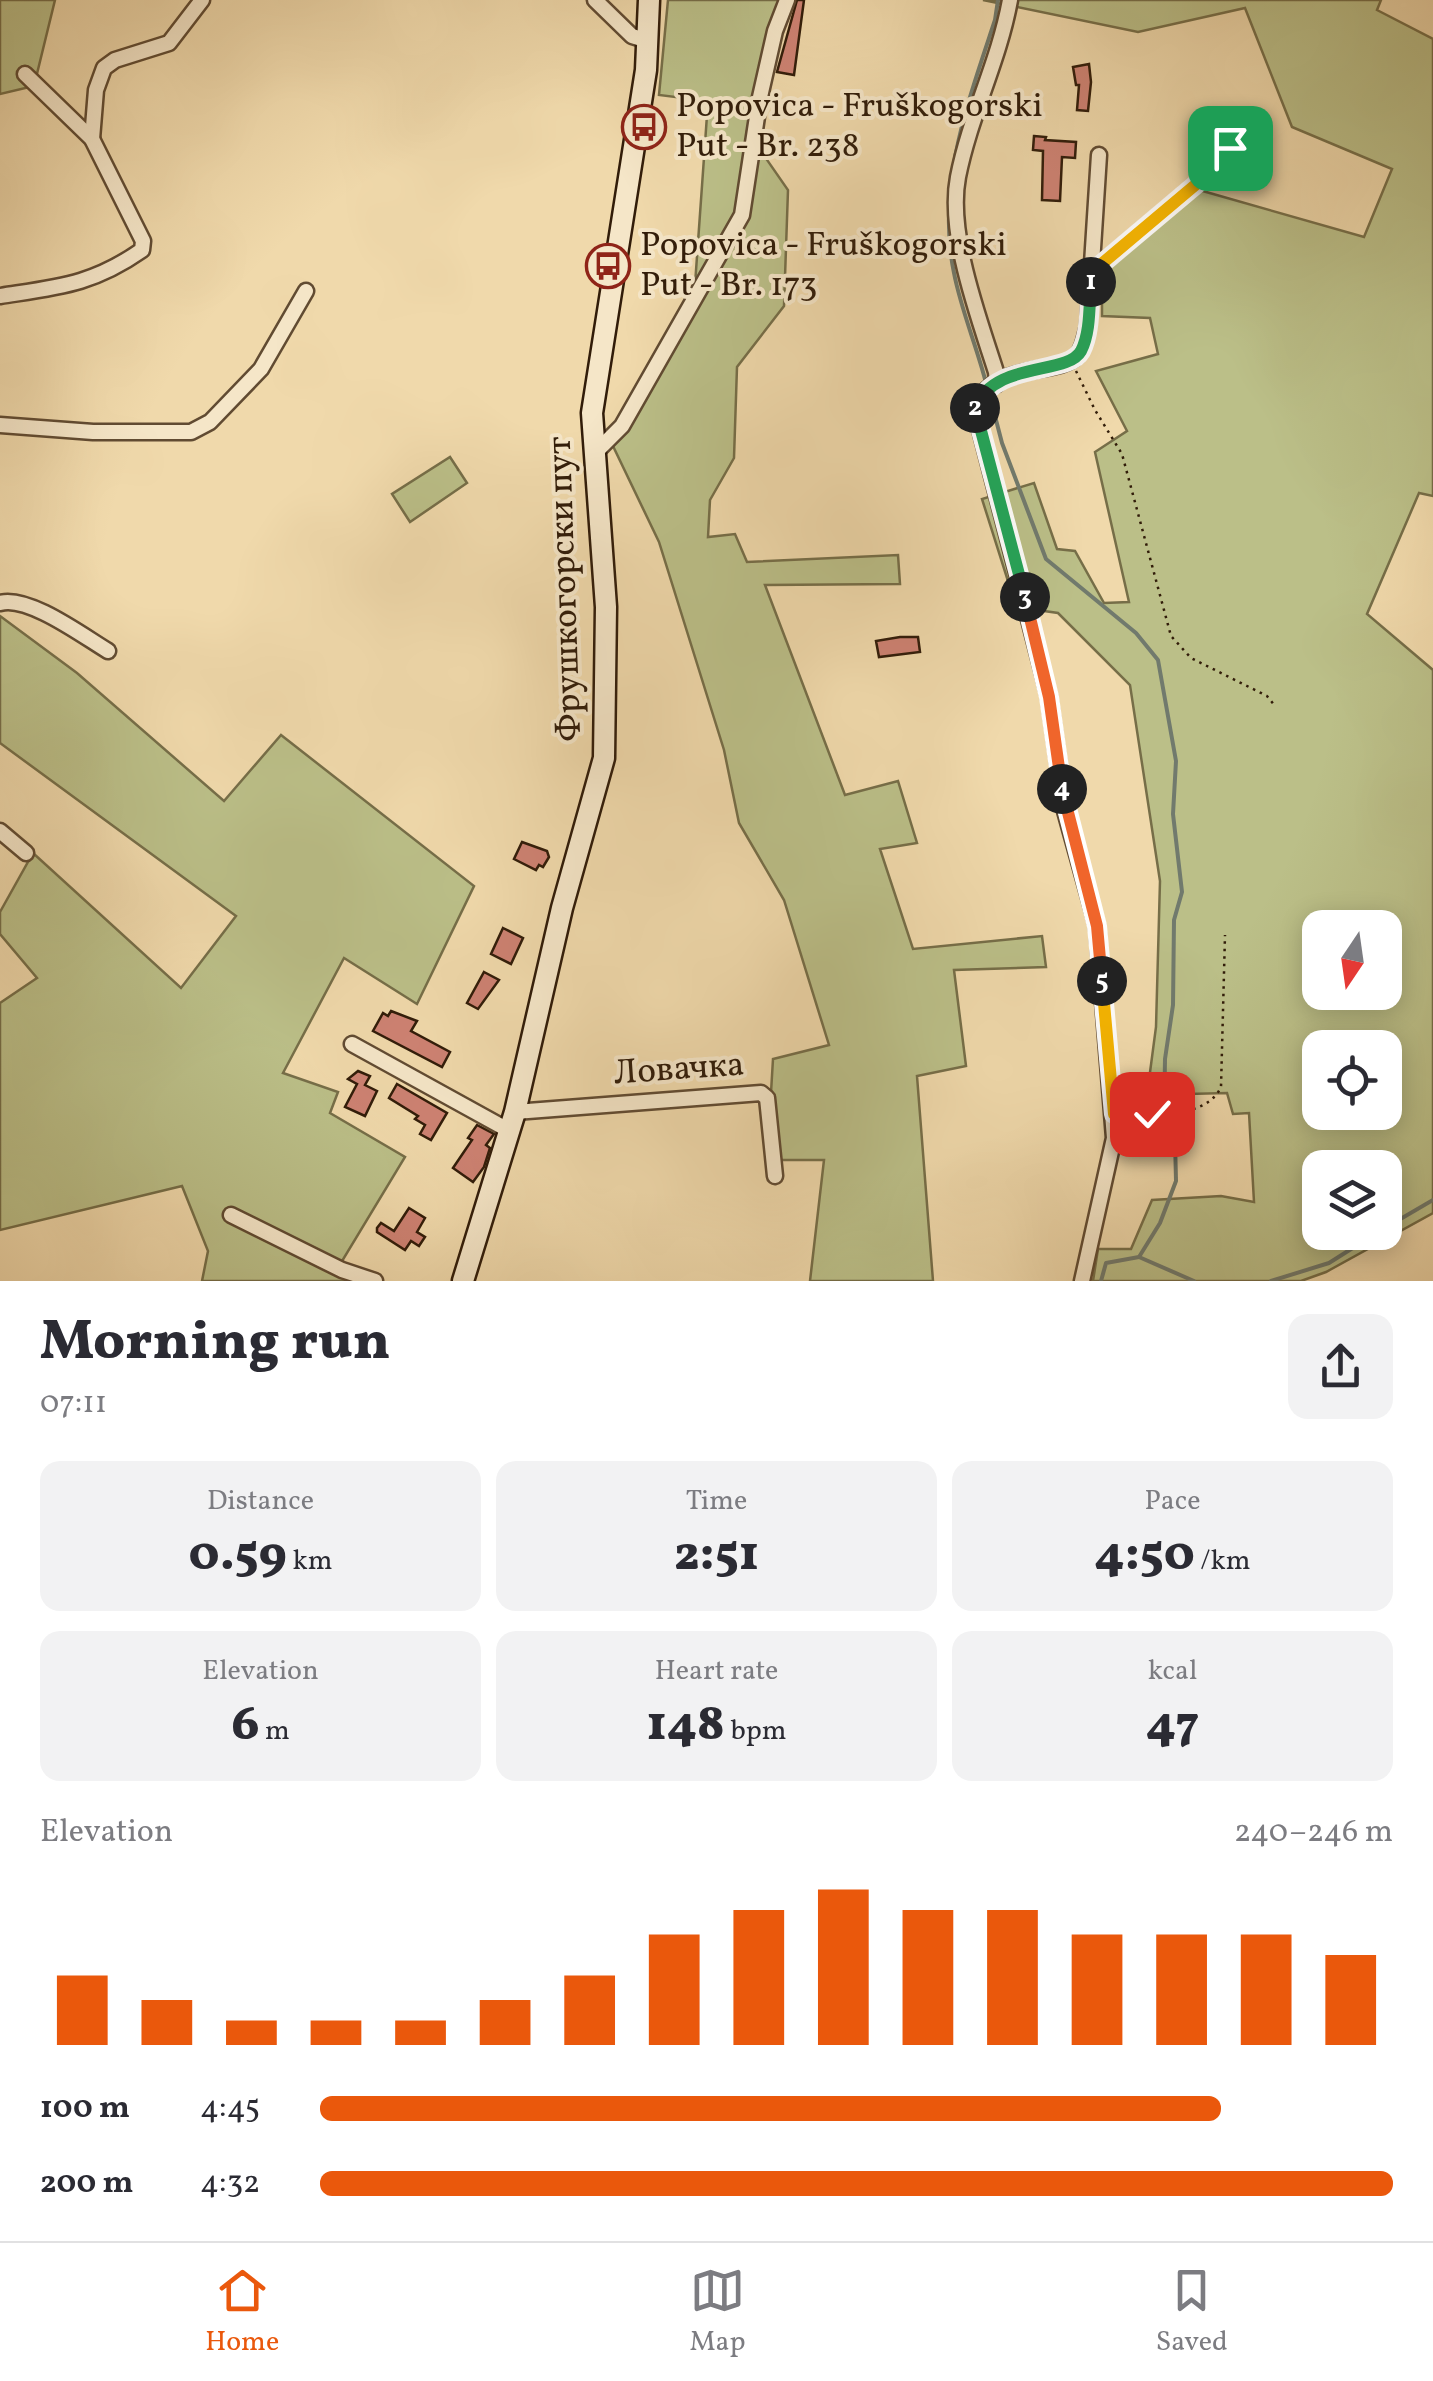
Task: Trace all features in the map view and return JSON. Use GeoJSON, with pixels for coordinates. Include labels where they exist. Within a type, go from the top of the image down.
{"type":"FeatureCollection","features":[{"type":"Feature","properties":{"kind":"street"},"geometry":{"type":"LineString","coordinates":[[92,140],[96,90],[104,68],[114,60],[169,44],[202,0]]}},
{"type":"Feature","properties":{"kind":"street"},"geometry":{"type":"LineString","coordinates":[[595,0],[632,36],[648,42]]}},
{"type":"Feature","properties":{"kind":"street","name":"Фрушкогорски пут"},"geometry":{"type":"LineString","coordinates":[[462,1281],[512,1121],[562,908],[604,758],[606,607],[592,413],[640,114],[649,0]]}},
{"type":"Feature","properties":{"kind":"street"},"geometry":{"type":"LineString","coordinates":[[596,452],[622,426],[742,215],[760,97],[787,0]]}},
{"type":"Feature","properties":{"kind":"street"},"geometry":{"type":"LineString","coordinates":[[997,384],[966,274],[957,182],[971,126],[1004,37],[1010,0]]}},
{"type":"Feature","properties":{"kind":"street"},"geometry":{"type":"LineString","coordinates":[[0,296],[77,284],[101,276],[142,250],[138,230],[92,140],[25,74]]}},
{"type":"Feature","properties":{"kind":"street"},"geometry":{"type":"LineString","coordinates":[[1092,272],[1200,181],[1239,133]]}},
{"type":"Feature","properties":{"kind":"street"},"geometry":{"type":"LineString","coordinates":[[1082,1281],[1109,1169],[1114,1114],[1097,926],[1066,812],[1049,697],[1018,567],[975,415],[980,399],[1009,374],[1072,360],[1080,352],[1088,326],[1099,155]]}},
{"type":"Feature","properties":{"kind":"street"},"geometry":{"type":"LineString","coordinates":[[0,424],[93,432],[191,432],[210,422],[261,370],[306,291]]}},
{"type":"Feature","properties":{"kind":"street"},"geometry":{"type":"LineString","coordinates":[[0,603],[18,602],[108,652]]}},
{"type":"Feature","properties":{"kind":"street"},"geometry":{"type":"LineString","coordinates":[[0,830],[26,853]]}},
{"type":"Feature","properties":{"kind":"street"},"geometry":{"type":"LineString","coordinates":[[352,1044],[512,1121]]}},
{"type":"Feature","properties":{"kind":"street","name":"Ловачка"},"geometry":{"type":"LineString","coordinates":[[512,1121],[761,1093],[767,1098],[775,1176]]}},
{"type":"Feature","properties":{"kind":"street"},"geometry":{"type":"LineString","coordinates":[[231,1216],[342,1270],[375,1281]]}},
{"type":"Feature","properties":{"kind":"path"},"geometry":{"type":"LineString","coordinates":[[1072,360],[1094,410],[1122,454],[1171,636],[1192,658],[1267,696],[1275,706]]}},
{"type":"Feature","properties":{"kind":"path"},"geometry":{"type":"LineString","coordinates":[[1114,1114],[1170,1113],[1216,1100],[1221,1087],[1225,935]]}},
{"type":"Feature","properties":{"kind":"green space"},"geometry":{"type":"Polygon","coordinates":[[[0,0],[55,0],[34,86],[0,94],[0,0]]]}},
{"type":"Feature","properties":{"kind":"green space"},"geometry":{"type":"Polygon","coordinates":[[[668,0],[781,0],[772,18],[747,131],[788,190],[784,306],[737,367],[734,458],[710,500],[708,537],[735,534],[747,562],[898,555],[900,584],[765,585],[845,795],[898,781],[917,843],[880,849],[913,949],[1042,936],[1046,967],[954,970],[966,1066],[917,1076],[933,1281],[810,1281],[824,1160],[767,1160],[773,1059],[829,1045],[784,900],[739,823],[724,750],[659,542],[613,446],[693,313],[708,101],[659,95],[668,0]]]}},
{"type":"Feature","properties":{"kind":"green space"},"geometry":{"type":"Polygon","coordinates":[[[983,0],[1381,0],[1377,10],[1433,39],[1433,496],[1419,493],[1367,614],[1433,670],[1433,1213],[1402,1230],[1402,1150],[1302,1150],[1302,1250],[1366,1250],[1301,1281],[1093,1281],[1098,1249],[1131,1249],[1152,1200],[1221,1196],[1254,1202],[1249,1113],[1233,1114],[1227,1093],[1147,1095],[1156,1027],[1160,881],[1130,685],[1058,613],[1030,609],[1013,597],[982,499],[1034,483],[1057,549],[1075,551],[1104,603],[1129,602],[1095,452],[1127,431],[1096,371],[1158,354],[1150,318],[1102,316],[1102,268],[1192,188],[1364,237],[1392,169],[1292,127],[1245,8],[1138,32],[983,0]]]}},
{"type":"Feature","properties":{"kind":"green space"},"geometry":{"type":"Polygon","coordinates":[[[450,457],[467,483],[410,522],[392,494],[450,457]]]}},
{"type":"Feature","properties":{"kind":"green space"},"geometry":{"type":"Polygon","coordinates":[[[0,616],[77,673],[224,801],[281,735],[474,886],[417,1004],[344,958],[283,1073],[338,1092],[330,1113],[405,1157],[339,1266],[383,1281],[202,1281],[208,1251],[182,1186],[0,1230],[0,1003],[37,978],[0,934],[0,912],[33,853],[181,988],[236,916],[0,743],[0,616]]]}},
{"type":"Feature","properties":{"kind":"building"},"geometry":{"type":"Polygon","coordinates":[[[797,0],[804,0],[794,75],[777,72],[797,0]]]}},
{"type":"Feature","properties":{"kind":"building"},"geometry":{"type":"Polygon","coordinates":[[[1089,64],[1088,111],[1077,110],[1079,85],[1073,67],[1089,64]]]}},
{"type":"Feature","properties":{"kind":"building"},"geometry":{"type":"Polygon","coordinates":[[[1034,136],[1076,142],[1075,158],[1062,157],[1060,201],[1042,200],[1043,151],[1033,150],[1034,136]]]}},
{"type":"Feature","properties":{"kind":"building"},"geometry":{"type":"Polygon","coordinates":[[[918,637],[920,652],[879,657],[876,641],[918,637]]]}},
{"type":"Feature","properties":{"kind":"building"},"geometry":{"type":"Polygon","coordinates":[[[522,842],[547,851],[549,857],[543,867],[539,865],[536,870],[514,859],[522,842]]]}},
{"type":"Feature","properties":{"kind":"building"},"geometry":{"type":"Polygon","coordinates":[[[503,928],[523,938],[511,964],[491,954],[503,928]]]}},
{"type":"Feature","properties":{"kind":"building"},"geometry":{"type":"Polygon","coordinates":[[[484,972],[499,980],[478,1009],[467,1003],[484,972]]]}},
{"type":"Feature","properties":{"kind":"building"},"geometry":{"type":"Polygon","coordinates":[[[391,1011],[417,1021],[411,1031],[450,1052],[442,1067],[373,1031],[383,1013],[388,1016],[391,1011]]]}},
{"type":"Feature","properties":{"kind":"building"},"geometry":{"type":"Polygon","coordinates":[[[358,1071],[370,1076],[365,1085],[377,1091],[365,1116],[345,1107],[357,1084],[348,1079],[358,1071]]]}},
{"type":"Feature","properties":{"kind":"building"},"geometry":{"type":"Polygon","coordinates":[[[397,1084],[447,1113],[431,1140],[420,1134],[425,1125],[415,1119],[418,1116],[389,1098],[397,1084]]]}},
{"type":"Feature","properties":{"kind":"building"},"geometry":{"type":"Polygon","coordinates":[[[477,1125],[494,1134],[486,1145],[490,1148],[484,1167],[473,1182],[453,1168],[477,1125]]]}},
{"type":"Feature","properties":{"kind":"building"},"geometry":{"type":"Polygon","coordinates":[[[409,1208],[425,1218],[417,1232],[425,1237],[419,1246],[411,1241],[405,1250],[377,1232],[377,1228],[381,1223],[394,1231],[409,1208]]]}},
{"type":"Feature","properties":{"kind":"waterway"},"geometry":{"type":"LineString","coordinates":[[986,383],[954,273],[949,208],[958,145],[998,0]]}},
{"type":"Feature","properties":{"kind":"waterway"},"geometry":{"type":"LineString","coordinates":[[989,393],[1002,443],[1046,559],[1136,633],[1158,660],[1176,761],[1173,814],[1182,892],[1174,920],[1173,1005],[1165,1059],[1164,1121],[1175,1140],[1176,1181],[1160,1223],[1139,1257],[1106,1263],[1101,1281]]}},
{"type":"Feature","properties":{"kind":"waterway"},"geometry":{"type":"LineString","coordinates":[[1402,1218],[1433,1200]]}},
{"type":"Feature","properties":{"kind":"waterway"},"geometry":{"type":"LineString","coordinates":[[1271,1281],[1329,1263],[1350,1250]]}},
{"type":"Feature","properties":{"kind":"waterway"},"geometry":{"type":"LineString","coordinates":[[1139,1257],[1194,1281]]}},
{"type":"Feature","properties":{"kind":"place","name":"Popovica - Fruškogorski Put - Br. 238"},"geometry":{"type":"Point","coordinates":[644,127]}},
{"type":"Feature","properties":{"kind":"place","name":"Popovica - Fruškogorski Put - Br. 173"},"geometry":{"type":"Point","coordinates":[608,266]}},
{"type":"Feature","properties":{"kind":"route"},"geometry":{"type":"LineString","coordinates":[[1152,1114],[1114,1114],[1097,926],[1066,812],[1049,697],[975,410],[980,399],[1009,374],[1072,360],[1080,352],[1088,326],[1092,272],[1200,181],[1230,148]]}}]}
